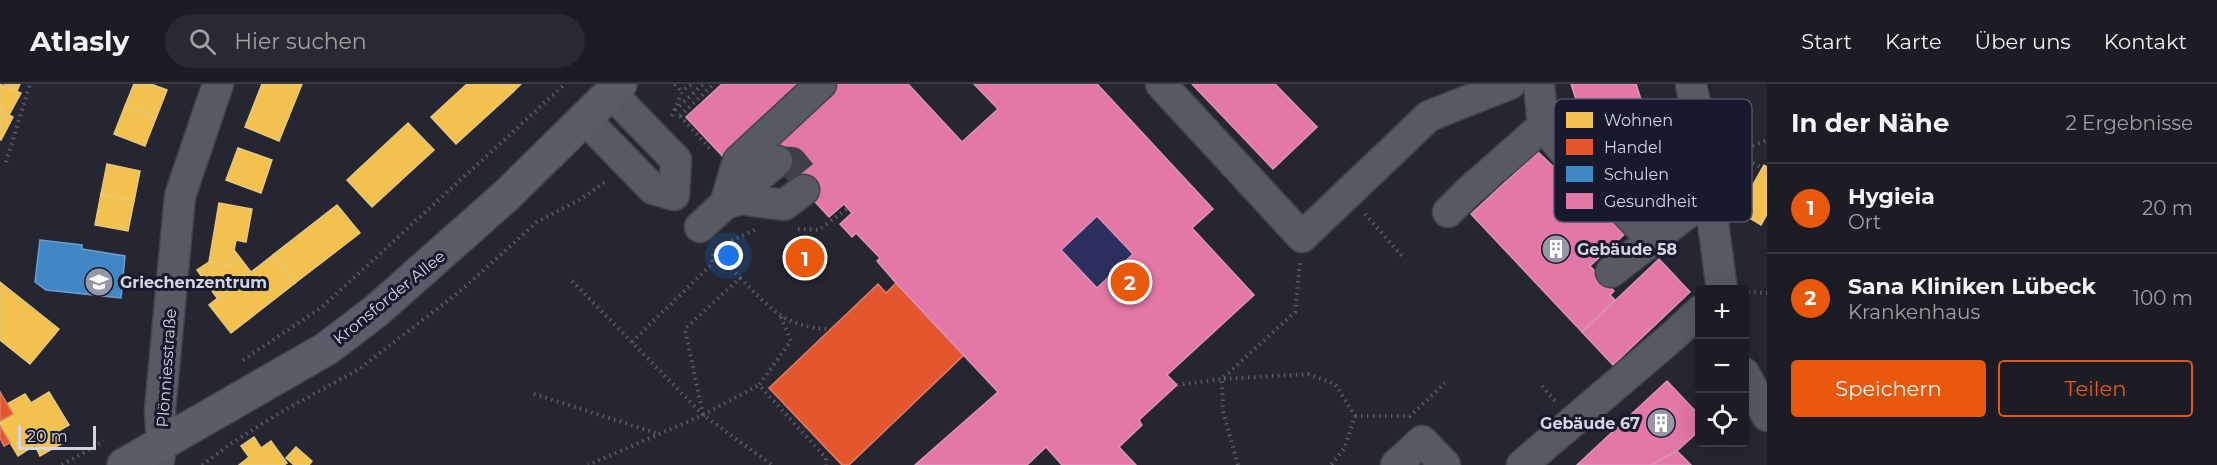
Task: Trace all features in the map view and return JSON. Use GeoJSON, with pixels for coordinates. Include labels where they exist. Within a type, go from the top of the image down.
{"type":"FeatureCollection","features":[{"type":"Feature","properties":{"kind":"main road","name":"Kronsforder Allee"},"geometry":{"type":"LineString","coordinates":[[118,451],[160,454],[326,349],[376,311],[459,239],[616,88]]}},
{"type":"Feature","properties":{"kind":"street","name":"Plönniesstraße"},"geometry":{"type":"LineString","coordinates":[[160,454],[160,410],[180,196],[218,84]]}},
{"type":"Feature","properties":{"kind":"street"},"geometry":{"type":"LineString","coordinates":[[733,201],[738,161],[821,84]]}},
{"type":"Feature","properties":{"kind":"street"},"geometry":{"type":"LineString","coordinates":[[1161,84],[1302,237],[1429,116],[1510,84]]}},
{"type":"Feature","properties":{"kind":"street"},"geometry":{"type":"LineString","coordinates":[[1539,84],[1544,126],[1554,138]]}},
{"type":"Feature","properties":{"kind":"street"},"geometry":{"type":"LineString","coordinates":[[1691,84],[1694,99]]}},
{"type":"Feature","properties":{"kind":"street"},"geometry":{"type":"LineString","coordinates":[[585,119],[629,166],[664,192],[676,159],[657,140],[616,88]]}},
{"type":"Feature","properties":{"kind":"street"},"geometry":{"type":"LineString","coordinates":[[1448,212],[1544,126]]}},
{"type":"Feature","properties":{"kind":"street"},"geometry":{"type":"LineString","coordinates":[[700,227],[777,161]]}},
{"type":"Feature","properties":{"kind":"street"},"geometry":{"type":"LineString","coordinates":[[733,201],[784,205],[804,190]]}},
{"type":"Feature","properties":{"kind":"street"},"geometry":{"type":"LineString","coordinates":[[1635,222],[1652,240]]}},
{"type":"Feature","properties":{"kind":"street"},"geometry":{"type":"LineString","coordinates":[[1611,272],[1676,222]]}},
{"type":"Feature","properties":{"kind":"street"},"geometry":{"type":"LineString","coordinates":[[1714,222],[1722,285]]}},
{"type":"Feature","properties":{"kind":"street"},"geometry":{"type":"LineString","coordinates":[[1522,465],[1695,316]]}},
{"type":"Feature","properties":{"kind":"street"},"geometry":{"type":"LineString","coordinates":[[1749,382],[1767,416]]}},
{"type":"Feature","properties":{"kind":"street"},"geometry":{"type":"LineString","coordinates":[[1396,465],[1422,441],[1445,465]]}},
{"type":"Feature","properties":{"kind":"path"},"geometry":{"type":"LineString","coordinates":[[6,162],[30,84]]}},
{"type":"Feature","properties":{"kind":"path"},"geometry":{"type":"LineString","coordinates":[[234,366],[322,307],[565,84]]}},
{"type":"Feature","properties":{"kind":"path"},"geometry":{"type":"LineString","coordinates":[[675,84],[682,92]]}},
{"type":"Feature","properties":{"kind":"path"},"geometry":{"type":"LineString","coordinates":[[657,140],[669,123],[682,92],[691,84]]}},
{"type":"Feature","properties":{"kind":"path"},"geometry":{"type":"LineString","coordinates":[[674,111],[704,84]]}},
{"type":"Feature","properties":{"kind":"path"},"geometry":{"type":"LineString","coordinates":[[714,84],[707,94],[680,116],[718,157]]}},
{"type":"Feature","properties":{"kind":"path"},"geometry":{"type":"LineString","coordinates":[[1752,146],[1767,140]]}},
{"type":"Feature","properties":{"kind":"path"},"geometry":{"type":"LineString","coordinates":[[1752,162],[1762,168]]}},
{"type":"Feature","properties":{"kind":"path"},"geometry":{"type":"LineString","coordinates":[[202,465],[276,415],[359,369],[459,292],[537,222],[581,199],[629,166]]}},
{"type":"Feature","properties":{"kind":"path"},"geometry":{"type":"LineString","coordinates":[[1348,194],[1402,256]]}},
{"type":"Feature","properties":{"kind":"path"},"geometry":{"type":"LineString","coordinates":[[1238,465],[1222,411],[1222,379],[1295,312],[1302,237]]}},
{"type":"Feature","properties":{"kind":"path"},"geometry":{"type":"LineString","coordinates":[[632,342],[712,264],[714,248],[740,278],[781,317],[813,329],[830,329]]}},
{"type":"Feature","properties":{"kind":"path"},"geometry":{"type":"LineString","coordinates":[[703,415],[685,329],[740,278]]}},
{"type":"Feature","properties":{"kind":"path"},"geometry":{"type":"LineString","coordinates":[[572,281],[703,415],[772,465]]}},
{"type":"Feature","properties":{"kind":"path"},"geometry":{"type":"LineString","coordinates":[[1749,292],[1767,294]]}},
{"type":"Feature","properties":{"kind":"path"},"geometry":{"type":"LineString","coordinates":[[588,465],[703,415],[759,385],[791,341],[781,317]]}},
{"type":"Feature","properties":{"kind":"path"},"geometry":{"type":"LineString","coordinates":[[1177,385],[1222,379],[1308,374],[1335,384],[1355,416]]}},
{"type":"Feature","properties":{"kind":"path"},"geometry":{"type":"LineString","coordinates":[[1355,416],[1410,416],[1445,383]]}},
{"type":"Feature","properties":{"kind":"path"},"geometry":{"type":"LineString","coordinates":[[759,385],[826,458],[826,465]]}},
{"type":"Feature","properties":{"kind":"path"},"geometry":{"type":"LineString","coordinates":[[534,394],[660,434]]}},
{"type":"Feature","properties":{"kind":"path"},"geometry":{"type":"LineString","coordinates":[[1331,465],[1344,449],[1355,416]]}},
{"type":"Feature","properties":{"kind":"path"},"geometry":{"type":"LineString","coordinates":[[62,465],[72,459],[118,451]]}},
{"type":"Feature","properties":{"kind":"path"},"geometry":{"type":"LineString","coordinates":[[72,459],[73,465]]}},
{"type":"Feature","properties":{"kind":"shaded area"},"geometry":{"type":"Polygon","coordinates":[[[1097,216],[1133,254],[1097,288],[1061,250],[1097,216]]]}},
{"type":"Feature","properties":{"kind":"building: Wohnen"},"geometry":{"type":"Polygon","coordinates":[[[0,84],[21,93],[9,115],[0,110],[0,84]]]}},
{"type":"Feature","properties":{"kind":"building: Wohnen"},"geometry":{"type":"Polygon","coordinates":[[[4,84],[20,84],[17,91],[4,84]]]}},
{"type":"Feature","properties":{"kind":"building: Wohnen"},"geometry":{"type":"Polygon","coordinates":[[[134,84],[151,84],[167,90],[156,118],[125,106],[134,84]]]}},
{"type":"Feature","properties":{"kind":"building: Wohnen"},"geometry":{"type":"Polygon","coordinates":[[[262,84],[302,84],[279,141],[245,127],[262,84]]]}},
{"type":"Feature","properties":{"kind":"building: Wohnen"},"geometry":{"type":"Polygon","coordinates":[[[467,84],[506,84],[513,92],[456,144],[431,117],[467,84]]]}},
{"type":"Feature","properties":{"kind":"building: Wohnen"},"geometry":{"type":"Polygon","coordinates":[[[506,84],[521,84],[513,92],[506,84]]]}},
{"type":"Feature","properties":{"kind":"building: Wohnen"},"geometry":{"type":"Polygon","coordinates":[[[125,106],[156,118],[145,146],[114,134],[125,106]]]}},
{"type":"Feature","properties":{"kind":"building: Wohnen"},"geometry":{"type":"Polygon","coordinates":[[[0,110],[13,117],[1,140],[0,139],[0,110]]]}},
{"type":"Feature","properties":{"kind":"building: Wohnen"},"geometry":{"type":"Polygon","coordinates":[[[408,123],[434,150],[372,207],[347,180],[408,123]]]}},
{"type":"Feature","properties":{"kind":"building: Wohnen"},"geometry":{"type":"Polygon","coordinates":[[[238,148],[272,160],[261,193],[226,180],[238,148]]]}},
{"type":"Feature","properties":{"kind":"building: Wohnen"},"geometry":{"type":"Polygon","coordinates":[[[107,164],[140,171],[134,201],[101,194],[107,164]]]}},
{"type":"Feature","properties":{"kind":"building: Wohnen"},"geometry":{"type":"Polygon","coordinates":[[[1764,165],[1767,167],[1767,214],[1761,225],[1752,220],[1752,186],[1764,165]]]}},
{"type":"Feature","properties":{"kind":"building: Wohnen"},"geometry":{"type":"Polygon","coordinates":[[[101,194],[134,201],[128,231],[95,225],[101,194]]]}},
{"type":"Feature","properties":{"kind":"building: Wohnen"},"geometry":{"type":"Polygon","coordinates":[[[219,203],[252,209],[246,242],[236,240],[231,266],[209,262],[219,203]]]}},
{"type":"Feature","properties":{"kind":"building: Wohnen"},"geometry":{"type":"Polygon","coordinates":[[[337,205],[360,233],[295,283],[273,255],[337,205]]]}},
{"type":"Feature","properties":{"kind":"building: Wohnen"},"geometry":{"type":"Polygon","coordinates":[[[234,250],[251,272],[217,298],[197,270],[209,262],[231,266],[234,250]]]}},
{"type":"Feature","properties":{"kind":"building: Wohnen"},"geometry":{"type":"Polygon","coordinates":[[[273,255],[295,283],[231,333],[209,305],[273,255]]]}},
{"type":"Feature","properties":{"kind":"building: Wohnen"},"geometry":{"type":"Polygon","coordinates":[[[0,282],[59,329],[30,364],[0,340],[0,282]]]}},
{"type":"Feature","properties":{"kind":"building: Wohnen"},"geometry":{"type":"Polygon","coordinates":[[[49,392],[69,425],[55,433],[61,444],[40,456],[35,445],[18,456],[0,426],[0,421],[13,414],[7,404],[25,394],[31,403],[49,392]]]}},
{"type":"Feature","properties":{"kind":"building: Wohnen"},"geometry":{"type":"Polygon","coordinates":[[[254,437],[261,448],[271,441],[287,463],[284,465],[239,465],[249,457],[241,446],[254,437]]]}},
{"type":"Feature","properties":{"kind":"building: Wohnen"},"geometry":{"type":"Polygon","coordinates":[[[296,447],[312,461],[309,465],[294,465],[286,458],[296,447]]]}},
{"type":"Feature","properties":{"kind":"building: Handel"},"geometry":{"type":"Polygon","coordinates":[[[896,283],[965,354],[849,465],[842,465],[769,388],[878,284],[886,293],[896,283]]]}},
{"type":"Feature","properties":{"kind":"building: Handel"},"geometry":{"type":"Polygon","coordinates":[[[0,392],[13,414],[0,421],[0,392]]]}},
{"type":"Feature","properties":{"kind":"building: Handel"},"geometry":{"type":"Polygon","coordinates":[[[0,426],[10,443],[4,446],[0,438],[0,426]]]}},
{"type":"Feature","properties":{"kind":"building: Schulen"},"geometry":{"type":"Polygon","coordinates":[[[40,240],[82,245],[82,249],[125,256],[121,298],[46,290],[35,282],[40,240]]]}},
{"type":"Feature","properties":{"kind":"building: Gesundheit"},"geometry":{"type":"Polygon","coordinates":[[[722,84],[807,84],[726,160],[686,117],[722,84]]]}},
{"type":"Feature","properties":{"kind":"building: Gesundheit"},"geometry":{"type":"Polygon","coordinates":[[[838,84],[908,84],[962,142],[998,109],[974,84],[1097,84],[1213,209],[1192,228],[1254,295],[1167,375],[1177,385],[1139,420],[1142,425],[1119,447],[1136,465],[1062,465],[1046,447],[1027,465],[915,465],[998,392],[896,283],[877,261],[880,258],[856,233],[852,237],[840,224],[852,213],[844,204],[829,217],[767,150],[838,84]],[[1097,216],[1061,250],[1097,288],[1133,254],[1097,216]]]}},
{"type":"Feature","properties":{"kind":"building: Gesundheit"},"geometry":{"type":"Polygon","coordinates":[[[1192,84],[1275,84],[1317,127],[1273,169],[1192,84]]]}},
{"type":"Feature","properties":{"kind":"building: Gesundheit"},"geometry":{"type":"Polygon","coordinates":[[[1571,84],[1636,84],[1641,99],[1576,99],[1571,84]]]}},
{"type":"Feature","properties":{"kind":"building: Gesundheit","name":"Gebäude 58"},"geometry":{"type":"Polygon","coordinates":[[[1538,152],[1554,167],[1554,222],[1619,222],[1628,231],[1590,266],[1614,291],[1610,295],[1615,300],[1582,332],[1471,214],[1538,152]]]}},
{"type":"Feature","properties":{"kind":"building: Gesundheit"},"geometry":{"type":"Polygon","coordinates":[[[1659,259],[1690,292],[1613,365],[1582,332],[1659,259]]]}},
{"type":"Feature","properties":{"kind":"building: Gesundheit","name":"Gebäude 67"},"geometry":{"type":"Polygon","coordinates":[[[1667,381],[1695,411],[1695,435],[1677,451],[1651,465],[1577,465],[1667,381]]]}},
{"type":"Feature","properties":{"kind":"building: Gesundheit"},"geometry":{"type":"Polygon","coordinates":[[[1677,451],[1691,465],[1651,465],[1677,451]]]}},
{"type":"Feature","properties":{"kind":"tunnel"},"geometry":{"type":"LineString","coordinates":[[777,161],[792,162],[806,179],[804,190]]}},
{"type":"Feature","properties":{"kind":"place","name":"Gebäude 58"},"geometry":{"type":"Point","coordinates":[1556,249]}},
{"type":"Feature","properties":{"kind":"place","name":"Hygieia"},"geometry":{"type":"Point","coordinates":[805,258]}},
{"type":"Feature","properties":{"kind":"place","name":"Griechenzentrum"},"geometry":{"type":"Point","coordinates":[99,282]}},
{"type":"Feature","properties":{"kind":"place","name":"Sana Kliniken Lübeck"},"geometry":{"type":"Point","coordinates":[1130,282]}},
{"type":"Feature","properties":{"kind":"place","name":"Gebäude 67"},"geometry":{"type":"Point","coordinates":[1661,423]}}]}
